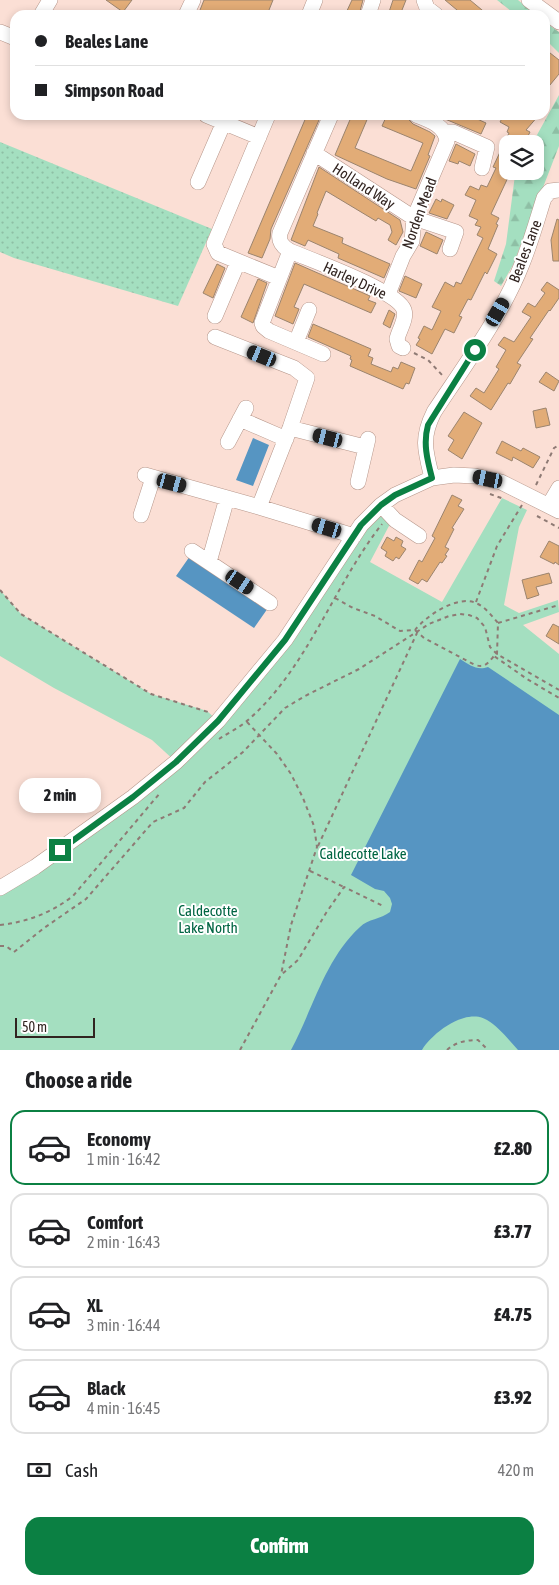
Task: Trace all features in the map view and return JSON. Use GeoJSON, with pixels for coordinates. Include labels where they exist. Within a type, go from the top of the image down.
{"type":"FeatureCollection","features":[{"type":"Feature","properties":{"kind":"street"},"geometry":{"type":"LineString","coordinates":[[529,0],[543,10]]}},
{"type":"Feature","properties":{"kind":"street"},"geometry":{"type":"LineString","coordinates":[[219,120],[259,137]]}},
{"type":"Feature","properties":{"kind":"street"},"geometry":{"type":"LineString","coordinates":[[266,120],[214,244],[218,253],[279,278]]}},
{"type":"Feature","properties":{"kind":"street"},"geometry":{"type":"LineString","coordinates":[[324,354],[266,329],[262,323],[290,251],[282,244],[280,236],[329,120]]}},
{"type":"Feature","properties":{"kind":"street"},"geometry":{"type":"LineString","coordinates":[[430,120],[445,132],[453,132],[487,147],[482,168]]}},
{"type":"Feature","properties":{"kind":"street"},"geometry":{"type":"LineString","coordinates":[[198,182],[224,122]]}},
{"type":"Feature","properties":{"kind":"street","name":"Norden Mead"},"geometry":{"type":"LineString","coordinates":[[388,294],[403,256],[412,241],[414,218],[446,145],[445,132]]}},
{"type":"Feature","properties":{"kind":"street","name":"Holland Way"},"geometry":{"type":"LineString","coordinates":[[314,153],[414,218],[456,232],[450,249]]}},
{"type":"Feature","properties":{"kind":"street","name":"Beales Lane"},"geometry":{"type":"LineString","coordinates":[[432,478],[424,438],[431,418],[482,339],[509,292],[522,264],[544,198],[550,191],[559,190]]}},
{"type":"Feature","properties":{"kind":"street","name":"Harley Drive"},"geometry":{"type":"LineString","coordinates":[[290,251],[377,288],[401,304],[405,312],[397,339],[399,346],[403,348]]}},
{"type":"Feature","properties":{"kind":"street"},"geometry":{"type":"LineString","coordinates":[[215,316],[238,262]]}},
{"type":"Feature","properties":{"kind":"street"},"geometry":{"type":"LineString","coordinates":[[296,342],[309,310]]}},
{"type":"Feature","properties":{"kind":"street"},"geometry":{"type":"LineString","coordinates":[[215,337],[294,368],[307,378],[288,434],[259,507]]}},
{"type":"Feature","properties":{"kind":"street"},"geometry":{"type":"LineString","coordinates":[[228,442],[243,413],[288,434],[367,443],[358,482]]}},
{"type":"Feature","properties":{"kind":"street"},"geometry":{"type":"LineString","coordinates":[[0,888],[35,867],[133,797],[176,762],[218,721],[285,640],[361,525],[385,510],[395,495],[432,478],[454,475],[475,476],[501,482],[526,504],[554,508],[559,488]]}},
{"type":"Feature","properties":{"kind":"street"},"geometry":{"type":"LineString","coordinates":[[141,515],[149,476],[354,536]]}},
{"type":"Feature","properties":{"kind":"street"},"geometry":{"type":"LineString","coordinates":[[209,562],[227,498]]}},
{"type":"Feature","properties":{"kind":"street"},"geometry":{"type":"LineString","coordinates":[[385,510],[395,520],[419,536]]}},
{"type":"Feature","properties":{"kind":"street"},"geometry":{"type":"LineString","coordinates":[[192,551],[270,603]]}},
{"type":"Feature","properties":{"kind":"path"},"geometry":{"type":"LineString","coordinates":[[403,348],[428,360],[452,386]]}},
{"type":"Feature","properties":{"kind":"path"},"geometry":{"type":"LineString","coordinates":[[476,602],[497,546],[526,504],[554,448],[559,445]]}},
{"type":"Feature","properties":{"kind":"path"},"geometry":{"type":"LineString","coordinates":[[485,492],[509,501]]}},
{"type":"Feature","properties":{"kind":"path"},"geometry":{"type":"LineString","coordinates":[[515,504],[526,504]]}},
{"type":"Feature","properties":{"kind":"path"},"geometry":{"type":"LineString","coordinates":[[214,742],[247,721],[275,691],[292,668],[335,598],[385,510]]}},
{"type":"Feature","properties":{"kind":"path"},"geometry":{"type":"LineString","coordinates":[[535,514],[559,528]]}},
{"type":"Feature","properties":{"kind":"path"},"geometry":{"type":"LineString","coordinates":[[0,590],[22,614],[152,694],[207,711],[218,721]]}},
{"type":"Feature","properties":{"kind":"path"},"geometry":{"type":"LineString","coordinates":[[335,598],[353,608],[375,616],[400,631],[414,630],[422,621],[444,607],[458,602],[476,602],[498,624],[495,655],[487,664],[481,666],[424,638],[414,630]]}},
{"type":"Feature","properties":{"kind":"path"},"geometry":{"type":"LineString","coordinates":[[498,624],[559,605]]}},
{"type":"Feature","properties":{"kind":"path"},"geometry":{"type":"LineString","coordinates":[[0,946],[6,946],[14,952],[44,928],[86,899],[153,822],[184,808],[205,782],[243,752],[285,708],[359,669],[429,624],[460,614],[477,618],[484,628],[490,647],[495,655],[527,679],[559,698]]}},
{"type":"Feature","properties":{"kind":"path"},"geometry":{"type":"LineString","coordinates":[[240,1050],[281,975],[291,925],[317,847],[417,633]]}},
{"type":"Feature","properties":{"kind":"path"},"geometry":{"type":"LineString","coordinates":[[495,655],[559,690]]}},
{"type":"Feature","properties":{"kind":"path"},"geometry":{"type":"LineString","coordinates":[[247,721],[277,754],[303,798],[314,826],[317,847]]}},
{"type":"Feature","properties":{"kind":"path"},"geometry":{"type":"LineString","coordinates":[[0,925],[43,915],[59,907],[73,896],[109,855],[147,806],[166,787]]}},
{"type":"Feature","properties":{"kind":"path"},"geometry":{"type":"LineString","coordinates":[[309,870],[383,906]]}},
{"type":"Feature","properties":{"kind":"path"},"geometry":{"type":"LineString","coordinates":[[281,975],[298,960],[344,887]]}},
{"type":"Feature","properties":{"kind":"path"},"geometry":{"type":"LineString","coordinates":[[447,1050],[457,1043],[467,1040],[478,1040],[488,1050]]}},
{"type":"Feature","properties":{"kind":"green space"},"geometry":{"type":"Polygon","coordinates":[[[497,0],[518,0],[530,10],[510,10],[497,0]]]}},
{"type":"Feature","properties":{"kind":"green space"},"geometry":{"type":"Polygon","coordinates":[[[550,26],[559,32],[559,53],[550,44],[550,26]]]}},
{"type":"Feature","properties":{"kind":"green space"},"geometry":{"type":"Polygon","coordinates":[[[559,95],[559,146],[513,265],[501,286],[494,281],[506,244],[514,180],[544,180],[544,135],[537,135],[545,120],[550,120],[550,111],[559,95]]]}},
{"type":"Feature","properties":{"kind":"green space"},"geometry":{"type":"Polygon","coordinates":[[[0,142],[212,229],[178,306],[14,258],[0,252],[0,142]]]}},
{"type":"Feature","properties":{"kind":"green space","name":"Caldecotte Lake"},"geometry":{"type":"Polygon","coordinates":[[[502,498],[527,510],[519,527],[504,605],[519,613],[558,600],[559,612],[523,625],[559,654],[559,1050],[0,1050],[0,888],[176,762],[152,740],[54,688],[0,656],[0,590],[21,614],[151,694],[207,711],[218,721],[381,505],[390,524],[370,562],[442,602],[502,498]]]}},
{"type":"Feature","properties":{"kind":"water"},"geometry":{"type":"Polygon","coordinates":[[[253,438],[269,445],[253,486],[236,480],[253,438]]]}},
{"type":"Feature","properties":{"kind":"water"},"geometry":{"type":"Polygon","coordinates":[[[190,556],[268,608],[254,628],[176,576],[190,556]]]}},
{"type":"Feature","properties":{"kind":"water","name":"Caldecotte Lake"},"geometry":{"type":"Polygon","coordinates":[[[460,659],[477,668],[488,667],[559,715],[559,1050],[518,1050],[504,1034],[487,1020],[479,1017],[469,1017],[460,1019],[441,1030],[433,1036],[422,1050],[291,1050],[329,969],[348,940],[363,924],[390,912],[392,904],[384,891],[375,889],[351,875],[460,659]]]}},
{"type":"Feature","properties":{"kind":"building"},"geometry":{"type":"Polygon","coordinates":[[[106,0],[132,0],[124,10],[120,10],[106,0]]]}},
{"type":"Feature","properties":{"kind":"building"},"geometry":{"type":"Polygon","coordinates":[[[204,0],[273,0],[269,10],[200,10],[204,0]]]}},
{"type":"Feature","properties":{"kind":"building"},"geometry":{"type":"Polygon","coordinates":[[[352,0],[363,0],[360,10],[347,10],[352,0]]]}},
{"type":"Feature","properties":{"kind":"building"},"geometry":{"type":"Polygon","coordinates":[[[393,0],[406,0],[402,10],[390,10],[393,0]]]}},
{"type":"Feature","properties":{"kind":"building"},"geometry":{"type":"Polygon","coordinates":[[[445,0],[470,0],[482,10],[457,10],[445,0]]]}},
{"type":"Feature","properties":{"kind":"building"},"geometry":{"type":"Polygon","coordinates":[[[550,53],[559,60],[559,74],[550,85],[550,53]]]}},
{"type":"Feature","properties":{"kind":"building"},"geometry":{"type":"Polygon","coordinates":[[[305,120],[319,120],[271,229],[270,239],[262,258],[248,253],[305,120]]]}},
{"type":"Feature","properties":{"kind":"building"},"geometry":{"type":"Polygon","coordinates":[[[350,120],[367,120],[355,148],[411,171],[423,143],[382,126],[385,120],[409,120],[435,136],[428,155],[430,156],[416,189],[387,179],[335,155],[350,120]]]}},
{"type":"Feature","properties":{"kind":"building"},"geometry":{"type":"Polygon","coordinates":[[[447,120],[479,120],[486,123],[481,134],[447,120]]]}},
{"type":"Feature","properties":{"kind":"building"},"geometry":{"type":"Polygon","coordinates":[[[501,120],[535,120],[526,130],[530,132],[528,135],[508,135],[509,127],[500,122],[501,120]]]}},
{"type":"Feature","properties":{"kind":"building"},"geometry":{"type":"Polygon","coordinates":[[[456,144],[475,154],[470,166],[459,161],[458,164],[449,161],[456,144]]]}},
{"type":"Feature","properties":{"kind":"building"},"geometry":{"type":"Polygon","coordinates":[[[499,154],[499,180],[507,180],[491,214],[499,218],[488,249],[497,254],[487,274],[485,272],[471,300],[468,299],[459,316],[462,317],[454,333],[445,329],[432,354],[416,345],[420,339],[418,338],[424,326],[432,330],[441,311],[432,307],[445,282],[454,287],[456,282],[461,284],[483,238],[477,235],[481,227],[475,225],[478,220],[469,216],[476,200],[465,195],[470,186],[479,190],[481,185],[487,187],[496,168],[493,167],[499,154]]]}},
{"type":"Feature","properties":{"kind":"building"},"geometry":{"type":"Polygon","coordinates":[[[319,167],[400,220],[403,232],[396,245],[388,240],[392,232],[390,225],[378,218],[376,221],[326,191],[313,226],[343,238],[342,243],[390,264],[384,278],[338,258],[339,254],[308,240],[305,246],[291,240],[319,167]]]}},
{"type":"Feature","properties":{"kind":"building"},"geometry":{"type":"Polygon","coordinates":[[[436,199],[441,202],[442,199],[454,205],[447,219],[429,213],[436,199]]]}},
{"type":"Feature","properties":{"kind":"building"},"geometry":{"type":"Polygon","coordinates":[[[557,219],[559,220],[559,261],[553,261],[551,240],[557,219]]]}},
{"type":"Feature","properties":{"kind":"building"},"geometry":{"type":"Polygon","coordinates":[[[426,232],[443,240],[437,254],[420,246],[426,232]]]}},
{"type":"Feature","properties":{"kind":"building"},"geometry":{"type":"Polygon","coordinates":[[[295,263],[370,296],[368,300],[376,303],[371,313],[304,284],[294,307],[299,309],[293,324],[275,316],[295,263]]]}},
{"type":"Feature","properties":{"kind":"building"},"geometry":{"type":"Polygon","coordinates":[[[217,264],[225,268],[213,298],[203,293],[217,264]]]}},
{"type":"Feature","properties":{"kind":"building"},"geometry":{"type":"Polygon","coordinates":[[[405,276],[422,284],[416,298],[399,291],[405,276]]]}},
{"type":"Feature","properties":{"kind":"building"},"geometry":{"type":"Polygon","coordinates":[[[258,279],[267,283],[253,323],[241,317],[258,279]]]}},
{"type":"Feature","properties":{"kind":"building"},"geometry":{"type":"Polygon","coordinates":[[[547,282],[559,290],[559,298],[530,338],[533,339],[517,363],[521,365],[491,410],[470,396],[476,388],[484,393],[499,369],[496,367],[506,350],[498,345],[504,337],[514,342],[531,317],[522,312],[528,303],[535,307],[545,293],[541,290],[547,282]]]}},
{"type":"Feature","properties":{"kind":"building"},"geometry":{"type":"Polygon","coordinates":[[[389,310],[395,314],[390,328],[383,324],[389,310]]]}},
{"type":"Feature","properties":{"kind":"building"},"geometry":{"type":"Polygon","coordinates":[[[313,324],[371,349],[368,356],[373,358],[371,364],[391,372],[393,367],[398,369],[401,362],[415,368],[409,384],[406,383],[403,389],[350,366],[351,356],[308,337],[313,324]]]}},
{"type":"Feature","properties":{"kind":"building"},"geometry":{"type":"Polygon","coordinates":[[[546,372],[559,381],[554,391],[539,382],[546,372]]]}},
{"type":"Feature","properties":{"kind":"building"},"geometry":{"type":"Polygon","coordinates":[[[546,408],[550,425],[536,428],[533,411],[546,408]]]}},
{"type":"Feature","properties":{"kind":"building"},"geometry":{"type":"Polygon","coordinates":[[[464,412],[482,423],[462,459],[448,450],[454,440],[448,436],[464,412]]]}},
{"type":"Feature","properties":{"kind":"building"},"geometry":{"type":"Polygon","coordinates":[[[502,441],[521,451],[523,448],[540,457],[533,468],[513,457],[512,461],[496,453],[502,441]]]}},
{"type":"Feature","properties":{"kind":"building"},"geometry":{"type":"Polygon","coordinates":[[[452,495],[462,500],[458,506],[464,509],[452,528],[454,529],[445,547],[449,549],[445,555],[447,556],[442,563],[440,562],[427,582],[422,579],[418,584],[409,579],[419,560],[422,562],[435,538],[432,536],[452,495]]]}},
{"type":"Feature","properties":{"kind":"building"},"geometry":{"type":"Polygon","coordinates":[[[387,537],[394,541],[396,537],[403,541],[401,546],[406,549],[399,559],[396,557],[393,561],[385,556],[387,552],[381,548],[387,537]]]}},
{"type":"Feature","properties":{"kind":"building"},"geometry":{"type":"Polygon","coordinates":[[[549,541],[559,546],[559,565],[540,557],[549,541]]]}},
{"type":"Feature","properties":{"kind":"building"},"geometry":{"type":"Polygon","coordinates":[[[549,573],[552,583],[536,587],[539,595],[527,599],[522,580],[549,573]]]}},
{"type":"Feature","properties":{"kind":"building"},"geometry":{"type":"Polygon","coordinates":[[[553,624],[559,627],[559,644],[546,636],[553,624]]]}},
{"type":"Feature","properties":{"kind":"route"},"geometry":{"type":"LineString","coordinates":[[60,850],[133,797],[176,762],[218,721],[285,640],[361,525],[381,505],[395,495],[432,478],[424,438],[428,425],[434,412],[475,350]]}},
{"type":"Feature","properties":{"kind":"park label","name":"Caldecotte Lake North"},"geometry":{"type":"Point","coordinates":[208,918]}}]}
